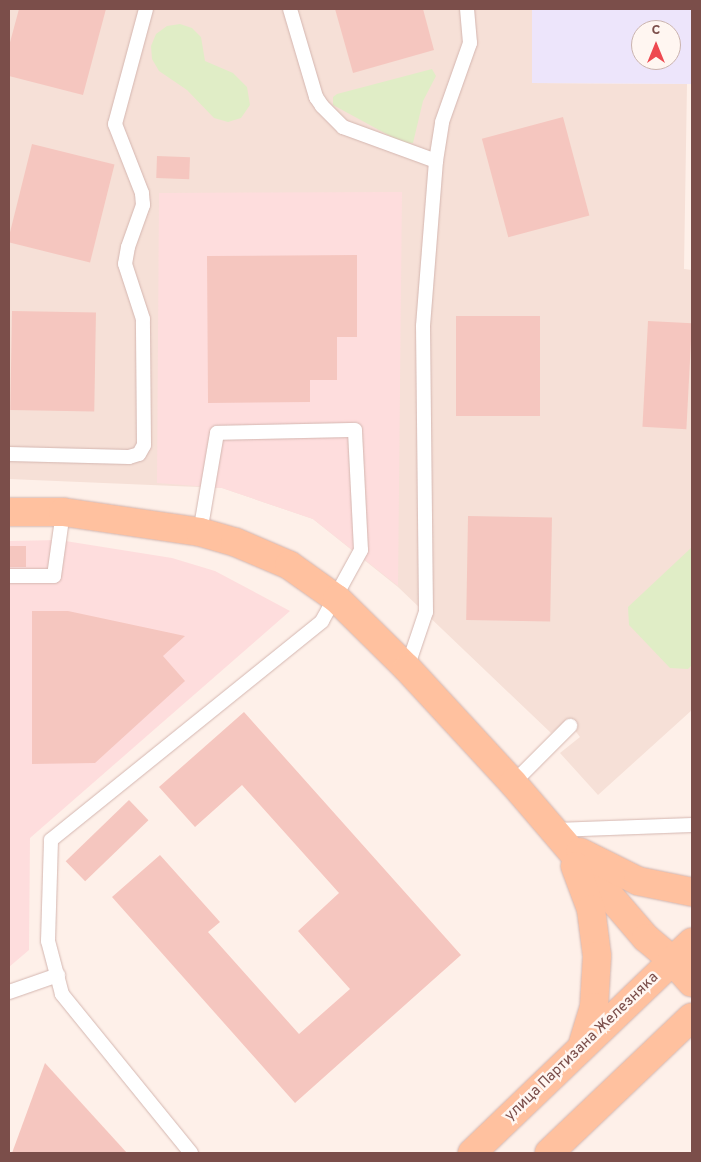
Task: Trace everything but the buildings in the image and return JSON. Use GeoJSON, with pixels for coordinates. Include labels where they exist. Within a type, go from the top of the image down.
{"type":"FeatureCollection","features":[{"type":"Feature","properties":{"kind":"main road"},"geometry":{"type":"LineString","coordinates":[[9,512],[63,512],[200,532],[235,542],[289,565],[337,598],[407,668],[513,783],[646,938],[672,960],[692,983]]}},
{"type":"Feature","properties":{"kind":"main road"},"geometry":{"type":"LineString","coordinates":[[561,838],[638,881],[692,892]]}},
{"type":"Feature","properties":{"kind":"main road"},"geometry":{"type":"LineString","coordinates":[[561,838],[592,909],[597,956],[594,1007],[582,1045]]}},
{"type":"Feature","properties":{"kind":"main road","name":"улица Партизана Железняка"},"geometry":{"type":"LineString","coordinates":[[472,1153],[582,1045],[692,942]]}},
{"type":"Feature","properties":{"kind":"main road"},"geometry":{"type":"LineString","coordinates":[[548,1153],[692,1017]]}},
{"type":"Feature","properties":{"kind":"lane"},"geometry":{"type":"LineString","coordinates":[[9,454],[128,457],[139,454],[144,445],[143,319],[125,264],[128,247],[143,204],[142,193],[115,124],[146,9]]}},
{"type":"Feature","properties":{"kind":"lane"},"geometry":{"type":"LineString","coordinates":[[290,9],[316,97],[322,106],[343,127],[436,161]]}},
{"type":"Feature","properties":{"kind":"lane"},"geometry":{"type":"LineString","coordinates":[[407,668],[426,612],[423,326],[436,161],[442,122],[470,43],[467,9]]}},
{"type":"Feature","properties":{"kind":"lane"},"geometry":{"type":"LineString","coordinates":[[191,1153],[62,994],[48,941],[51,840],[322,621],[337,598],[361,550],[354,430],[217,433],[200,532]]}},
{"type":"Feature","properties":{"kind":"lane"},"geometry":{"type":"LineString","coordinates":[[9,576],[54,576],[63,512]]}},
{"type":"Feature","properties":{"kind":"lane"},"geometry":{"type":"LineString","coordinates":[[513,783],[570,726]]}},
{"type":"Feature","properties":{"kind":"lane"},"geometry":{"type":"LineString","coordinates":[[561,838],[692,825]]}},
{"type":"Feature","properties":{"kind":"lane"},"geometry":{"type":"LineString","coordinates":[[9,992],[58,975]]}},
{"type":"Feature","properties":{"kind":"shaded area"},"geometry":{"type":"Polygon","coordinates":[[[9,9],[532,9],[532,83],[687,84],[684,269],[692,270],[692,710],[598,795],[560,753],[580,737],[567,720],[551,733],[398,587],[313,519],[222,488],[9,479],[9,9]]]}},
{"type":"Feature","properties":{"kind":"shaded area"},"geometry":{"type":"Polygon","coordinates":[[[532,9],[692,9],[692,84],[532,83],[532,9]]]}},
{"type":"Feature","properties":{"kind":"shaded area"},"geometry":{"type":"Polygon","coordinates":[[[402,192],[398,586],[313,519],[222,488],[157,483],[159,193],[402,192]]]}},
{"type":"Feature","properties":{"kind":"shaded area"},"geometry":{"type":"Polygon","coordinates":[[[59,540],[172,558],[215,571],[290,611],[30,838],[29,950],[9,967],[9,541],[59,540]]]}},
{"type":"Feature","properties":{"kind":"green space"},"geometry":{"type":"Polygon","coordinates":[[[180,24],[192,28],[201,37],[205,61],[233,73],[247,87],[250,105],[241,118],[228,122],[214,118],[187,90],[159,71],[152,59],[151,46],[156,34],[167,26],[180,24]]]}},
{"type":"Feature","properties":{"kind":"green space"},"geometry":{"type":"Polygon","coordinates":[[[432,69],[436,76],[423,101],[413,143],[403,143],[333,105],[333,97],[337,94],[432,69]]]}},
{"type":"Feature","properties":{"kind":"green space"},"geometry":{"type":"Polygon","coordinates":[[[692,547],[692,665],[688,669],[670,668],[629,625],[628,607],[692,547]]]}}]}
